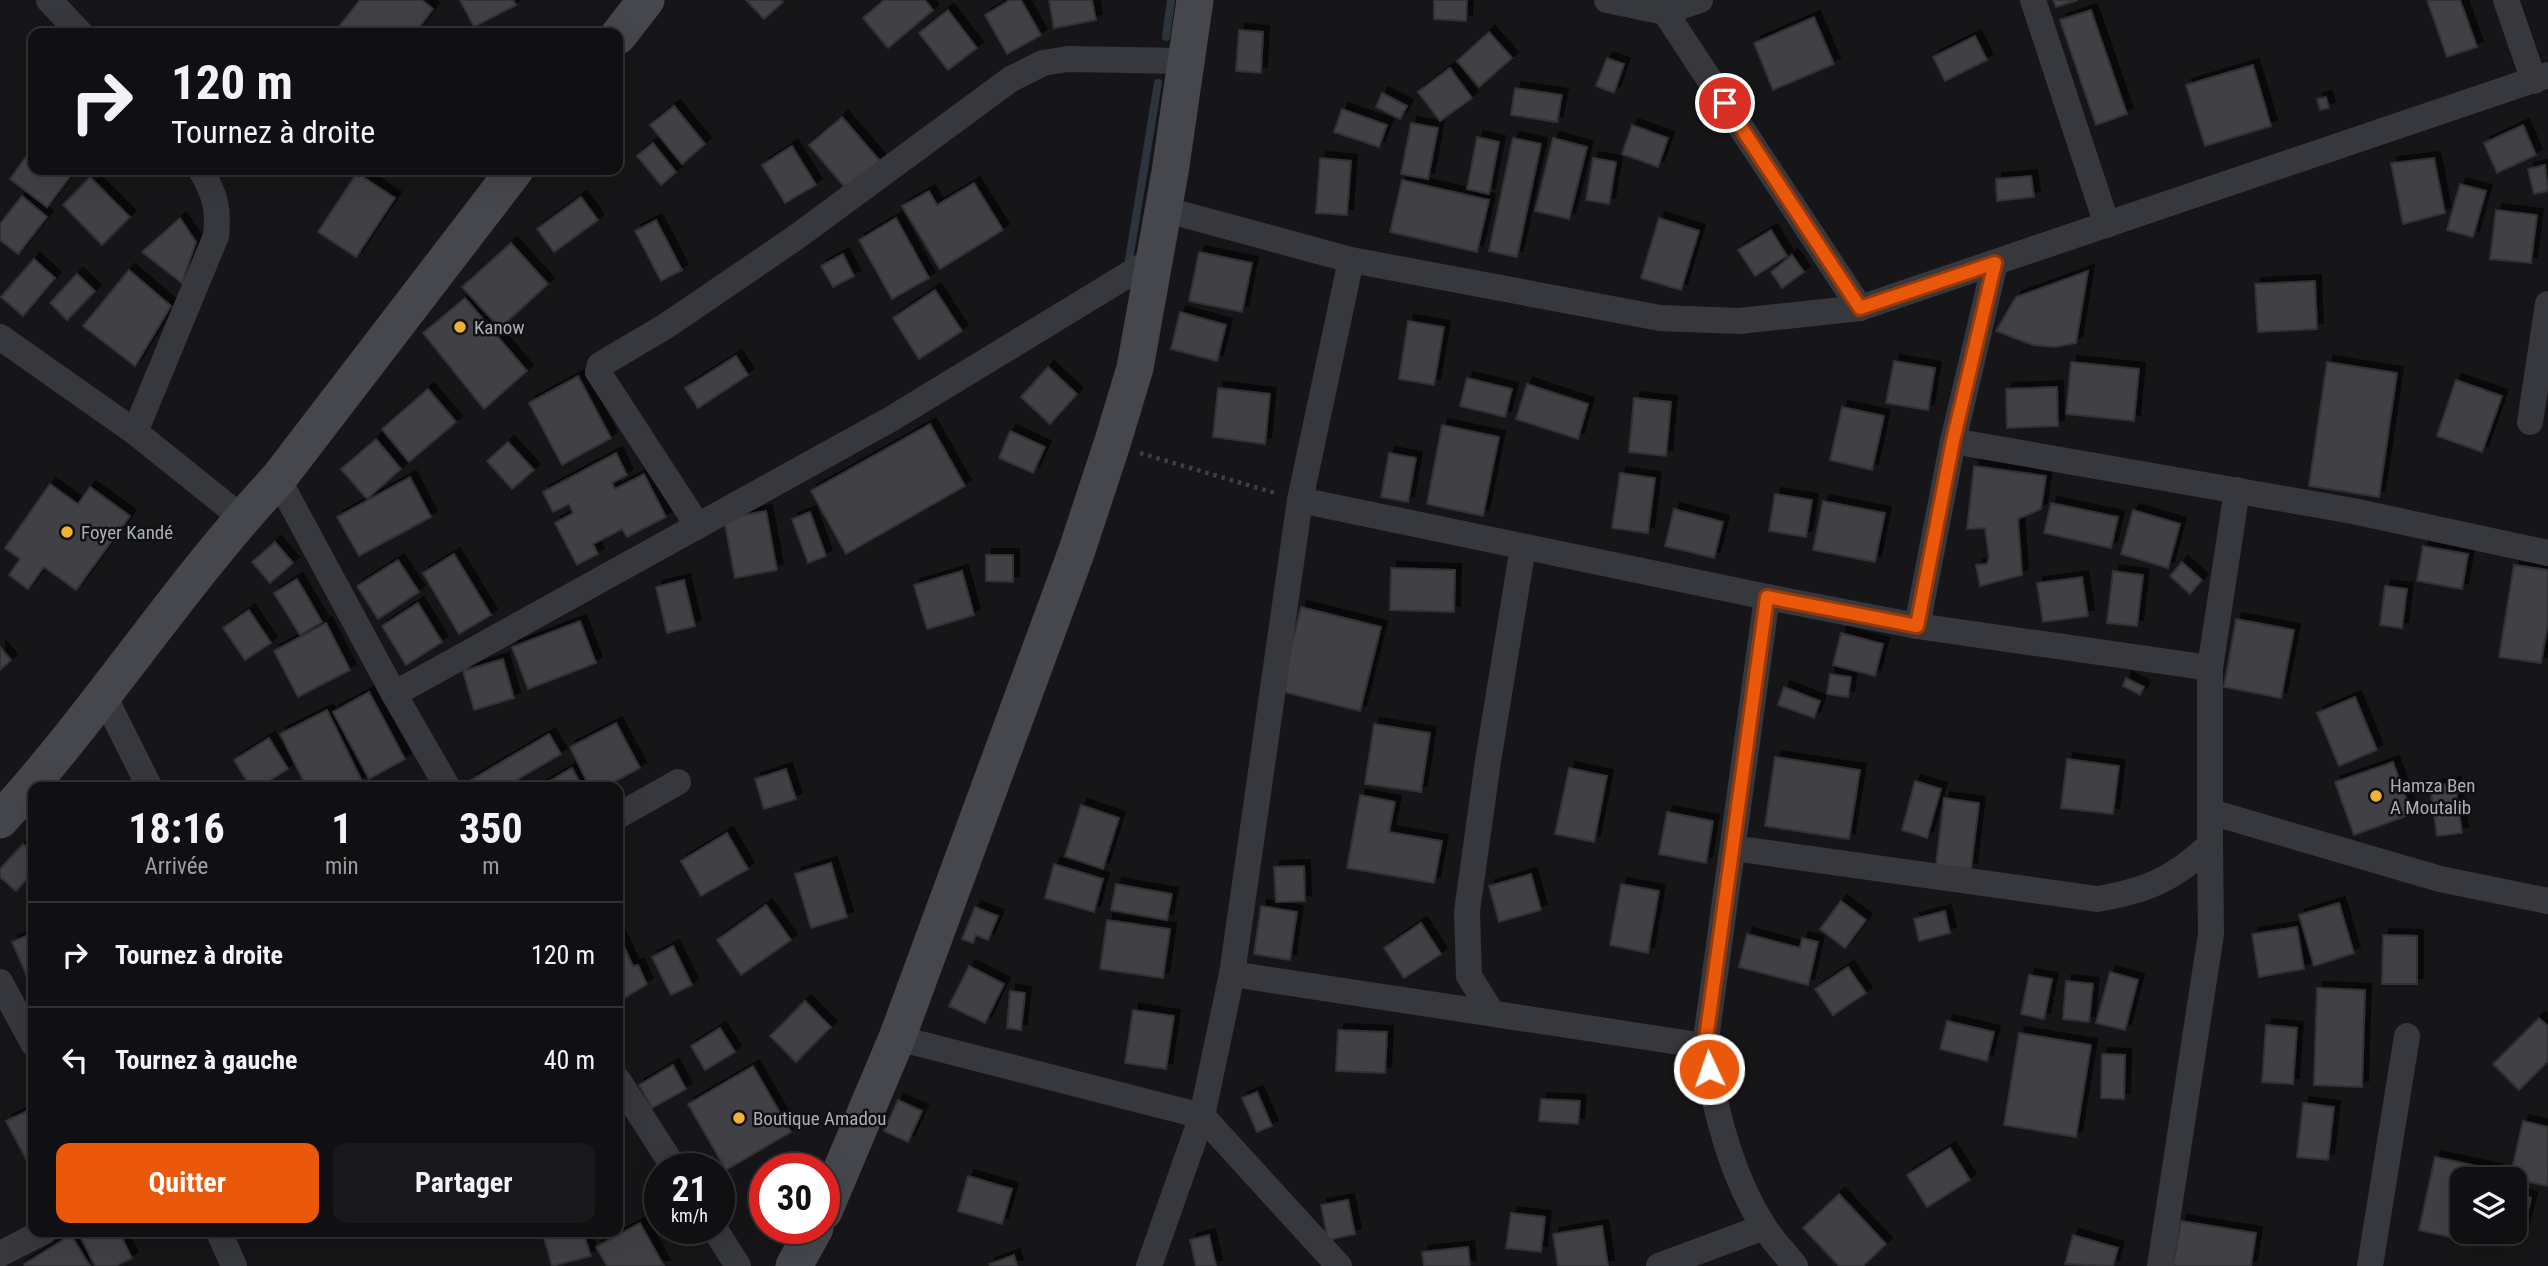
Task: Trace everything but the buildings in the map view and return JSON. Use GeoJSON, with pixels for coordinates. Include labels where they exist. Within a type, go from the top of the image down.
{"type":"FeatureCollection","features":[{"type":"Feature","properties":{"kind":"street"},"geometry":{"type":"LineString","coordinates":[[49,0],[75,28]]}},
{"type":"Feature","properties":{"kind":"street"},"geometry":{"type":"LineString","coordinates":[[623,30],[646,0]]}},
{"type":"Feature","properties":{"kind":"street"},"geometry":{"type":"LineString","coordinates":[[840,1173],[897,1038],[1076,553],[1135,368],[1195,0]]}},
{"type":"Feature","properties":{"kind":"street"},"geometry":{"type":"LineString","coordinates":[[1607,0],[1661,6],[1700,0]]}},
{"type":"Feature","properties":{"kind":"street"},"geometry":{"type":"LineString","coordinates":[[2033,0],[2107,225]]}},
{"type":"Feature","properties":{"kind":"street"},"geometry":{"type":"LineString","coordinates":[[1163,209],[1351,260],[1660,318],[1739,321],[1860,308],[2541,78],[2507,0]]}},
{"type":"Feature","properties":{"kind":"street"},"geometry":{"type":"LineString","coordinates":[[1661,6],[1860,308]]}},
{"type":"Feature","properties":{"kind":"street"},"geometry":{"type":"LineString","coordinates":[[698,526],[598,372],[600,365],[666,326],[795,238],[1011,79],[1043,63],[1068,59],[1186,61]]}},
{"type":"Feature","properties":{"kind":"street"},"geometry":{"type":"LineString","coordinates":[[135,432],[216,236],[218,214],[214,193],[204,175]]}},
{"type":"Feature","properties":{"kind":"street"},"geometry":{"type":"LineString","coordinates":[[34,782],[242,518],[278,479],[511,175]]}},
{"type":"Feature","properties":{"kind":"street"},"geometry":{"type":"LineString","coordinates":[[394,694],[891,419],[1154,259]]}},
{"type":"Feature","properties":{"kind":"street"},"geometry":{"type":"LineString","coordinates":[[1149,1266],[1202,1116],[1232,974],[1300,500],[1351,260]]}},
{"type":"Feature","properties":{"kind":"street"},"geometry":{"type":"LineString","coordinates":[[1917,626],[1953,441],[1995,263]]}},
{"type":"Feature","properties":{"kind":"street"},"geometry":{"type":"LineString","coordinates":[[2530,422],[2548,304]]}},
{"type":"Feature","properties":{"kind":"street"},"geometry":{"type":"LineString","coordinates":[[2,344],[135,432],[242,518]]}},
{"type":"Feature","properties":{"kind":"street"},"geometry":{"type":"LineString","coordinates":[[1953,441],[2353,511],[2548,553]]}},
{"type":"Feature","properties":{"kind":"street"},"geometry":{"type":"LineString","coordinates":[[278,479],[445,782]]}},
{"type":"Feature","properties":{"kind":"street"},"geometry":{"type":"LineString","coordinates":[[2160,1266],[2211,934],[2210,668],[2237,490]]}},
{"type":"Feature","properties":{"kind":"street"},"geometry":{"type":"LineString","coordinates":[[1300,500],[1917,626],[2210,668]]}},
{"type":"Feature","properties":{"kind":"street"},"geometry":{"type":"LineString","coordinates":[[1492,1013],[1469,976],[1467,911],[1523,547]]}},
{"type":"Feature","properties":{"kind":"street"},"geometry":{"type":"LineString","coordinates":[[1767,597],[1705,1046],[1712,1093],[1725,1139],[1742,1183],[1764,1227],[1795,1266]]}},
{"type":"Feature","properties":{"kind":"street"},"geometry":{"type":"LineString","coordinates":[[104,696],[146,782]]}},
{"type":"Feature","properties":{"kind":"street"},"geometry":{"type":"LineString","coordinates":[[623,813],[678,782]]}},
{"type":"Feature","properties":{"kind":"street"},"geometry":{"type":"LineString","coordinates":[[0,820],[28,789]]}},
{"type":"Feature","properties":{"kind":"street"},"geometry":{"type":"LineString","coordinates":[[2211,812],[2440,879],[2548,901]]}},
{"type":"Feature","properties":{"kind":"street"},"geometry":{"type":"LineString","coordinates":[[1733,848],[2097,899],[2131,893],[2162,882],[2188,866],[2210,845]]}},
{"type":"Feature","properties":{"kind":"street"},"geometry":{"type":"LineString","coordinates":[[1232,974],[1705,1046]]}},
{"type":"Feature","properties":{"kind":"street"},"geometry":{"type":"LineString","coordinates":[[0,982],[28,1034]]}},
{"type":"Feature","properties":{"kind":"street"},"geometry":{"type":"LineString","coordinates":[[2370,1266],[2407,1036]]}},
{"type":"Feature","properties":{"kind":"street"},"geometry":{"type":"LineString","coordinates":[[897,1038],[1202,1116],[1339,1266]]}},
{"type":"Feature","properties":{"kind":"street"},"geometry":{"type":"LineString","coordinates":[[623,1088],[665,1153]]}},
{"type":"Feature","properties":{"kind":"street"},"geometry":{"type":"LineString","coordinates":[[1659,1266],[1764,1227]]}},
{"type":"Feature","properties":{"kind":"street"},"geometry":{"type":"LineString","coordinates":[[0,1254],[33,1237]]}},
{"type":"Feature","properties":{"kind":"street"},"geometry":{"type":"LineString","coordinates":[[221,1237],[234,1266]]}},
{"type":"Feature","properties":{"kind":"street"},"geometry":{"type":"LineString","coordinates":[[724,1244],[738,1266]]}},
{"type":"Feature","properties":{"kind":"street"},"geometry":{"type":"LineString","coordinates":[[794,1266],[806,1244]]}},
{"type":"Feature","properties":{"kind":"path"},"geometry":{"type":"LineString","coordinates":[[1112,444],[1300,500]]}},
{"type":"Feature","properties":{"kind":"waterway"},"geometry":{"type":"LineString","coordinates":[[1166,37],[1171,0]]}},
{"type":"Feature","properties":{"kind":"waterway"},"geometry":{"type":"LineString","coordinates":[[1128,266],[1158,83]]}},
{"type":"Feature","properties":{"kind":"place","name":"Kanow"},"geometry":{"type":"Point","coordinates":[460,327]}},
{"type":"Feature","properties":{"kind":"place","name":"Foyer Kandé"},"geometry":{"type":"Point","coordinates":[67,532]}},
{"type":"Feature","properties":{"kind":"place","name":"Hamza Ben A Moutalib"},"geometry":{"type":"Point","coordinates":[2376,796]}},
{"type":"Feature","properties":{"kind":"place","name":"Boutique Amadou"},"geometry":{"type":"Point","coordinates":[739,1118]}},
{"type":"Feature","properties":{"kind":"route"},"geometry":{"type":"LineString","coordinates":[[1709,1069],[1705,1046],[1767,597],[1917,626],[1953,441],[1995,263],[1860,308],[1725,103]]}}]}
